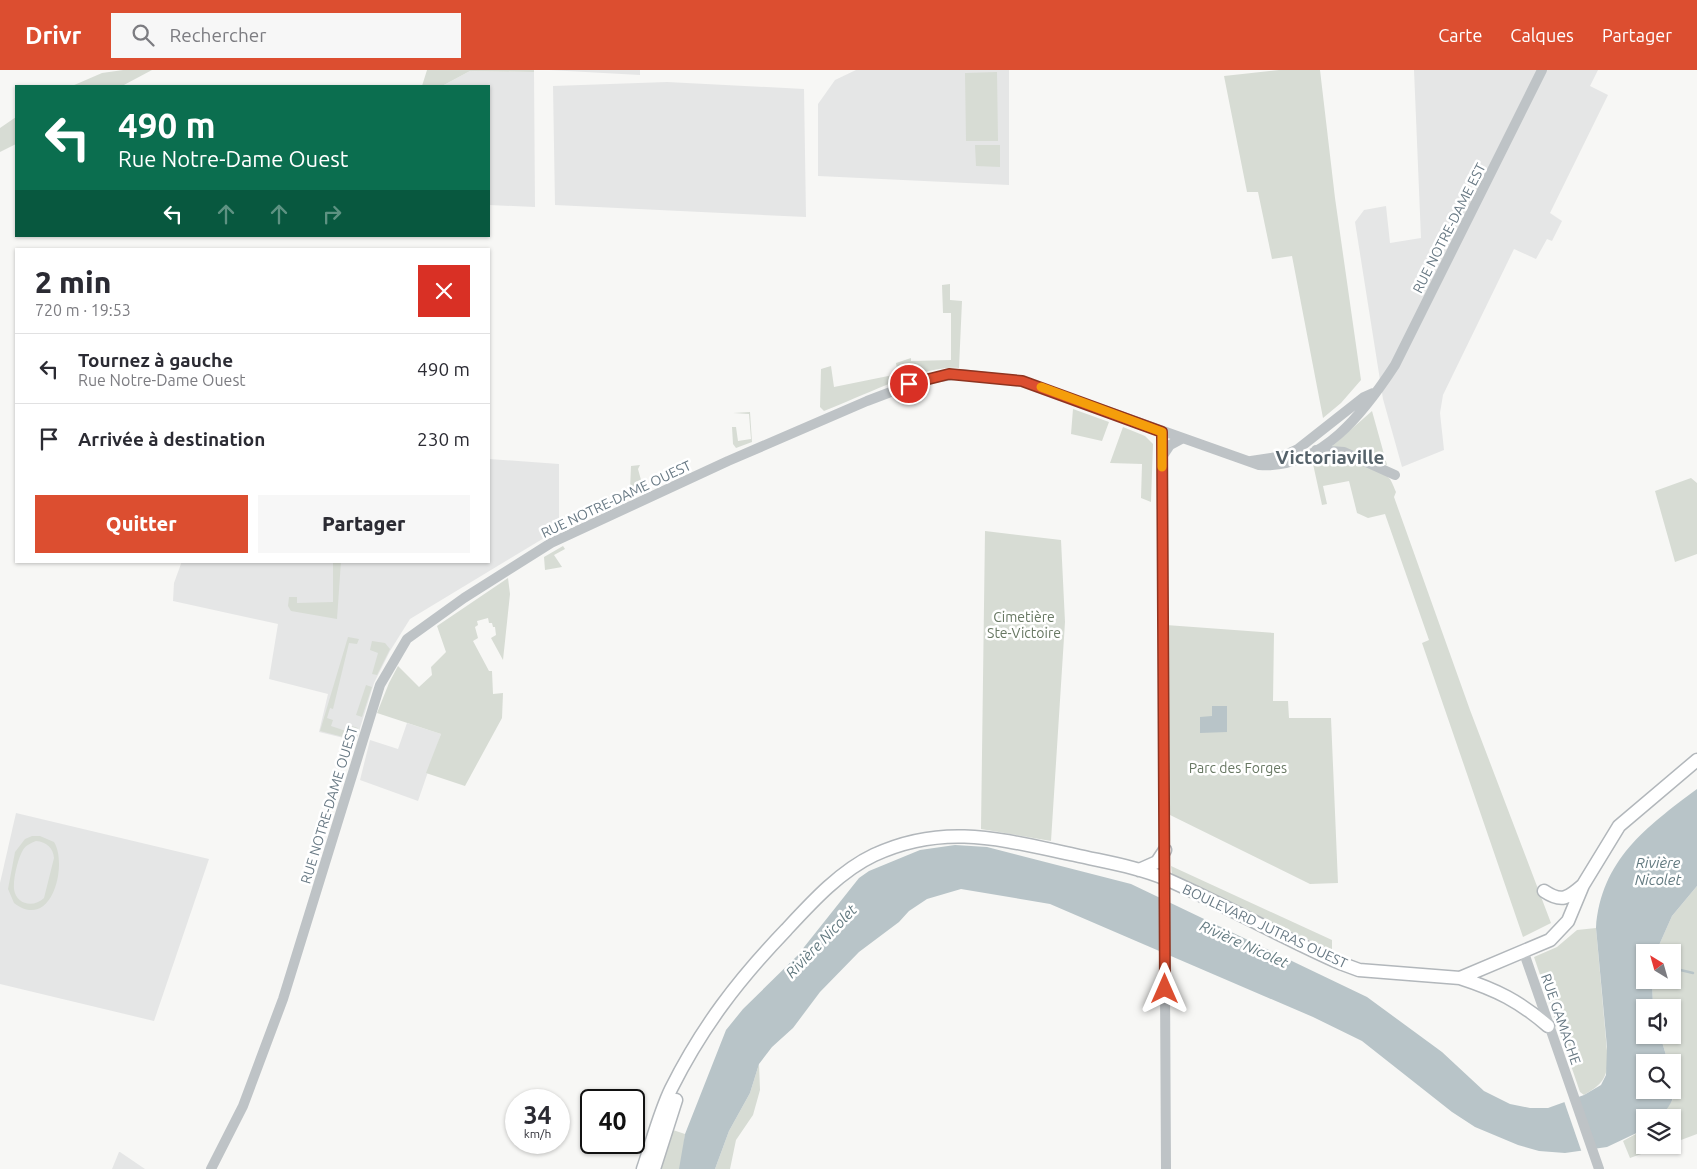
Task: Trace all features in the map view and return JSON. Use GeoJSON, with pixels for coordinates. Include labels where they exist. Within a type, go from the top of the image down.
{"type":"FeatureCollection","features":[{"type":"Feature","properties":{"kind":"main road","name":"BOULEVARD JUTRAS OUEST"},"geometry":{"type":"LineString","coordinates":[[643,1169],[671,1090],[708,1022],[745,973],[824,891],[872,856],[918,840],[968,835],[1013,841],[1139,870],[1165,878],[1340,963],[1359,970],[1460,978],[1524,953],[1550,940],[1560,932],[1574,908],[1583,885],[1619,826],[1697,760]]}},
{"type":"Feature","properties":{"kind":"main road"},"geometry":{"type":"LineString","coordinates":[[1139,870],[1157,862],[1165,850]]}},
{"type":"Feature","properties":{"kind":"main road"},"geometry":{"type":"LineString","coordinates":[[1544,890],[1555,898],[1565,898],[1583,885]]}},
{"type":"Feature","properties":{"kind":"main road"},"geometry":{"type":"LineString","coordinates":[[1460,978],[1504,994],[1527,1007],[1548,1026]]}},
{"type":"Feature","properties":{"kind":"main road","name":"BOULEVARD JUTRAS OUEST"},"geometry":{"type":"LineString","coordinates":[[654,1169],[686,1064]]}},
{"type":"Feature","properties":{"kind":"street","name":"RUE NOTRE-DAME EST"},"geometry":{"type":"LineString","coordinates":[[1373,393],[1395,365],[1542,70]]}},
{"type":"Feature","properties":{"kind":"street","name":"RUE NOTRE-DAME OUEST"},"geometry":{"type":"LineString","coordinates":[[211,1169],[243,1106],[280,1006],[380,685],[407,639],[477,589],[561,538],[844,410],[925,378],[961,374],[1022,381],[1162,432],[1234,455],[1247,462],[1280,465],[1296,461],[1315,450],[1354,420],[1367,405],[1373,393]]}},
{"type":"Feature","properties":{"kind":"street"},"geometry":{"type":"LineString","coordinates":[[1247,462],[1283,456],[1298,449],[1364,397],[1373,393]]}},
{"type":"Feature","properties":{"kind":"street"},"geometry":{"type":"LineString","coordinates":[[1162,432],[1166,1169]]}},
{"type":"Feature","properties":{"kind":"street"},"geometry":{"type":"LineString","coordinates":[[1162,458],[1170,445],[1183,438]]}},
{"type":"Feature","properties":{"kind":"street"},"geometry":{"type":"LineString","coordinates":[[1315,450],[1326,449],[1344,452],[1395,475]]}},
{"type":"Feature","properties":{"kind":"street","name":"RUE GAMACHE"},"geometry":{"type":"LineString","coordinates":[[1524,953],[1599,1169]]}},
{"type":"Feature","properties":{"kind":"shaded area"},"geometry":{"type":"Polygon","coordinates":[[[549,70],[640,70],[640,75],[549,70]]]}},
{"type":"Feature","properties":{"kind":"shaded area"},"geometry":{"type":"Polygon","coordinates":[[[856,70],[1009,70],[1009,185],[818,176],[818,104],[835,80],[856,70]]]}},
{"type":"Feature","properties":{"kind":"shaded area"},"geometry":{"type":"Polygon","coordinates":[[[1414,70],[1598,70],[1590,86],[1608,95],[1550,213],[1562,221],[1552,241],[1547,239],[1536,259],[1514,249],[1443,395],[1440,413],[1444,450],[1402,467],[1383,399],[1355,222],[1364,210],[1386,206],[1390,243],[1421,238],[1414,70]]]}},
{"type":"Feature","properties":{"kind":"shaded area"},"geometry":{"type":"Polygon","coordinates":[[[470,71],[534,72],[535,207],[490,205],[490,85],[444,85],[470,71]]]}},
{"type":"Feature","properties":{"kind":"shaded area"},"geometry":{"type":"Polygon","coordinates":[[[667,82],[804,89],[806,217],[555,205],[553,86],[667,82]]]}},
{"type":"Feature","properties":{"kind":"shaded area"},"geometry":{"type":"Polygon","coordinates":[[[490,459],[559,464],[559,529],[410,619],[390,651],[374,683],[356,741],[319,732],[328,694],[269,679],[278,624],[173,601],[174,583],[181,563],[490,563],[490,459]]]}},
{"type":"Feature","properties":{"kind":"shaded area"},"geometry":{"type":"Polygon","coordinates":[[[407,723],[441,734],[418,801],[360,780],[370,740],[398,749],[407,723]]]}},
{"type":"Feature","properties":{"kind":"shaded area"},"geometry":{"type":"Polygon","coordinates":[[[16,813],[209,859],[154,1021],[0,984],[0,883],[16,813]]]}},
{"type":"Feature","properties":{"kind":"shaded area"},"geometry":{"type":"Polygon","coordinates":[[[120,1152],[145,1169],[112,1169],[120,1152]]]}},
{"type":"Feature","properties":{"kind":"green space"},"geometry":{"type":"Polygon","coordinates":[[[123,70],[152,70],[124,85],[74,85],[102,73],[123,70]]]}},
{"type":"Feature","properties":{"kind":"green space"},"geometry":{"type":"Polygon","coordinates":[[[427,70],[534,70],[534,72],[470,71],[444,85],[422,85],[427,70]]]}},
{"type":"Feature","properties":{"kind":"green space"},"geometry":{"type":"Polygon","coordinates":[[[1279,70],[1320,70],[1335,198],[1361,380],[1341,403],[1323,418],[1292,256],[1272,259],[1258,192],[1247,192],[1224,76],[1279,70]]]}},
{"type":"Feature","properties":{"kind":"green space"},"geometry":{"type":"Polygon","coordinates":[[[997,72],[998,141],[966,141],[965,73],[997,72]]]}},
{"type":"Feature","properties":{"kind":"green space"},"geometry":{"type":"Polygon","coordinates":[[[15,118],[15,144],[0,152],[0,128],[15,118]]]}},
{"type":"Feature","properties":{"kind":"green space"},"geometry":{"type":"Polygon","coordinates":[[[975,145],[1000,145],[1000,167],[976,166],[975,145]]]}},
{"type":"Feature","properties":{"kind":"green space"},"geometry":{"type":"Polygon","coordinates":[[[950,284],[950,300],[962,301],[959,368],[928,371],[891,383],[824,411],[820,407],[821,369],[831,366],[834,387],[898,374],[896,363],[911,358],[911,361],[951,360],[951,313],[943,313],[942,285],[950,284]]]}},
{"type":"Feature","properties":{"kind":"green space"},"geometry":{"type":"Polygon","coordinates":[[[1073,409],[1109,422],[1102,441],[1071,434],[1073,409]]]}},
{"type":"Feature","properties":{"kind":"green space"},"geometry":{"type":"Polygon","coordinates":[[[1372,411],[1387,465],[1331,447],[1372,411]]]}},
{"type":"Feature","properties":{"kind":"green space"},"geometry":{"type":"Polygon","coordinates":[[[750,412],[752,442],[736,448],[733,444],[732,427],[736,427],[738,441],[751,439],[749,414],[733,413],[750,412]]]}},
{"type":"Feature","properties":{"kind":"green space"},"geometry":{"type":"Polygon","coordinates":[[[1123,427],[1145,436],[1153,444],[1151,502],[1141,498],[1142,464],[1110,463],[1123,427]]]}},
{"type":"Feature","properties":{"kind":"green space"},"geometry":{"type":"Polygon","coordinates":[[[1322,454],[1349,458],[1382,472],[1389,478],[1396,492],[1394,497],[1470,710],[1551,923],[1523,937],[1422,643],[1429,640],[1385,514],[1368,518],[1357,513],[1349,481],[1323,486],[1327,504],[1322,505],[1313,464],[1314,456],[1322,454]]]}},
{"type":"Feature","properties":{"kind":"green space"},"geometry":{"type":"Polygon","coordinates":[[[640,465],[638,469],[644,491],[636,494],[630,490],[631,466],[640,465]]]}},
{"type":"Feature","properties":{"kind":"green space"},"geometry":{"type":"Polygon","coordinates":[[[1691,478],[1697,483],[1697,554],[1675,562],[1655,491],[1691,478]]]}},
{"type":"Feature","properties":{"kind":"green space","name":"Cimetière Ste-Victoire"},"geometry":{"type":"Polygon","coordinates":[[[985,531],[1061,540],[1065,622],[1051,841],[981,829],[985,531]]]}},
{"type":"Feature","properties":{"kind":"green space"},"geometry":{"type":"Polygon","coordinates":[[[563,546],[565,549],[554,555],[562,567],[545,570],[544,557],[563,546]]]}},
{"type":"Feature","properties":{"kind":"green space"},"geometry":{"type":"Polygon","coordinates":[[[333,563],[341,563],[337,619],[291,611],[288,606],[289,597],[297,597],[297,603],[333,602],[333,563]]]}},
{"type":"Feature","properties":{"kind":"green space"},"geometry":{"type":"Polygon","coordinates":[[[508,578],[510,594],[503,660],[491,638],[496,635],[495,627],[493,627],[492,623],[489,623],[488,618],[477,621],[478,625],[475,627],[478,638],[473,641],[489,671],[492,671],[493,694],[503,693],[502,718],[465,786],[426,773],[441,734],[377,713],[398,666],[419,687],[432,675],[431,667],[446,652],[437,626],[508,578]]]}},
{"type":"Feature","properties":{"kind":"green space","name":"Parc des Forges"},"geometry":{"type":"Polygon","coordinates":[[[1166,625],[1274,633],[1273,701],[1288,701],[1289,718],[1331,718],[1338,883],[1310,884],[1166,813],[1166,625]]]}},
{"type":"Feature","properties":{"kind":"green space"},"geometry":{"type":"Polygon","coordinates":[[[348,637],[359,639],[357,644],[349,643],[333,709],[330,708],[327,718],[333,720],[331,726],[349,732],[352,726],[358,728],[355,740],[320,731],[348,637]]]}},
{"type":"Feature","properties":{"kind":"green space"},"geometry":{"type":"Polygon","coordinates":[[[372,641],[385,643],[390,649],[377,675],[372,674],[378,653],[370,650],[372,641]]]}},
{"type":"Feature","properties":{"kind":"green space"},"geometry":{"type":"Polygon","coordinates":[[[366,685],[372,687],[362,717],[356,715],[366,685]]]}},
{"type":"Feature","properties":{"kind":"green space"},"geometry":{"type":"Polygon","coordinates":[[[32,836],[40,836],[54,842],[58,852],[58,879],[54,892],[47,902],[38,909],[27,910],[14,903],[8,889],[15,852],[25,839],[32,836]],[[36,841],[24,848],[19,858],[14,885],[15,894],[18,899],[31,904],[44,898],[54,858],[49,846],[36,841]]]}},
{"type":"Feature","properties":{"kind":"green space"},"geometry":{"type":"Polygon","coordinates":[[[1171,866],[1332,940],[1332,951],[1172,875],[1171,866]]]}},
{"type":"Feature","properties":{"kind":"green space"},"geometry":{"type":"Polygon","coordinates":[[[1697,886],[1697,1134],[1681,1140],[1681,1109],[1665,1109],[1673,1099],[1681,1099],[1681,1054],[1666,1054],[1663,1044],[1681,1044],[1681,999],[1653,999],[1652,989],[1681,989],[1681,944],[1660,944],[1672,916],[1697,886]]]}},
{"type":"Feature","properties":{"kind":"green space"},"geometry":{"type":"Polygon","coordinates":[[[1596,928],[1608,1062],[1606,1074],[1601,1082],[1584,1095],[1580,1092],[1534,957],[1557,947],[1577,930],[1596,928]]]}},
{"type":"Feature","properties":{"kind":"green space"},"geometry":{"type":"Polygon","coordinates":[[[759,1064],[760,1090],[753,1115],[736,1140],[730,1169],[715,1169],[729,1131],[750,1093],[759,1064]]]}},
{"type":"Feature","properties":{"kind":"green space"},"geometry":{"type":"Polygon","coordinates":[[[670,1129],[685,1134],[681,1169],[658,1169],[670,1129]]]}},
{"type":"Feature","properties":{"kind":"green space"},"geometry":{"type":"Polygon","coordinates":[[[1636,1134],[1636,1154],[1641,1154],[1630,1158],[1623,1141],[1636,1134]]]}},
{"type":"Feature","properties":{"kind":"water"},"geometry":{"type":"Polygon","coordinates":[[[1212,706],[1227,706],[1227,732],[1200,733],[1200,717],[1212,716],[1212,706]]]}},
{"type":"Feature","properties":{"kind":"water","name":"Rivière Nicolet"},"geometry":{"type":"Polygon","coordinates":[[[1697,789],[1697,886],[1672,916],[1660,944],[1636,944],[1636,989],[1652,989],[1653,999],[1636,999],[1636,1044],[1663,1044],[1666,1054],[1636,1054],[1636,1099],[1673,1099],[1666,1109],[1636,1109],[1636,1133],[1607,1147],[1565,1153],[1539,1151],[1518,1145],[1475,1127],[1452,1112],[1362,1041],[1313,1017],[1050,904],[961,889],[927,899],[909,911],[899,922],[859,952],[820,992],[793,1028],[772,1047],[759,1064],[750,1093],[729,1131],[715,1169],[679,1169],[685,1134],[726,1030],[743,1009],[797,956],[859,878],[869,871],[920,850],[955,845],[987,847],[1131,884],[1367,997],[1442,1052],[1484,1091],[1510,1104],[1530,1108],[1548,1108],[1584,1095],[1601,1085],[1606,1075],[1607,1047],[1596,928],[1600,904],[1607,883],[1617,864],[1629,847],[1660,817],[1697,789]]]}},
{"type":"Feature","properties":{"kind":"pier"},"geometry":{"type":"Polygon","coordinates":[[[1577,1096],[1596,1150],[1582,1153],[1564,1101],[1577,1096]]]}},
{"type":"Feature","properties":{"kind":"waterway"},"geometry":{"type":"LineString","coordinates":[[1681,970],[1693,973]]}},
{"type":"Feature","properties":{"kind":"slow traffic"},"geometry":{"type":"LineString","coordinates":[[1041,387],[1162,432],[1162,467]]}},
{"type":"Feature","properties":{"kind":"district","name":"Victoriaville"},"geometry":{"type":"Point","coordinates":[1330,457]}},
{"type":"Feature","properties":{"kind":"route"},"geometry":{"type":"LineString","coordinates":[[909,384],[925,378],[949,374],[1022,381],[1093,405],[1162,432],[1165,989]]}}]}
